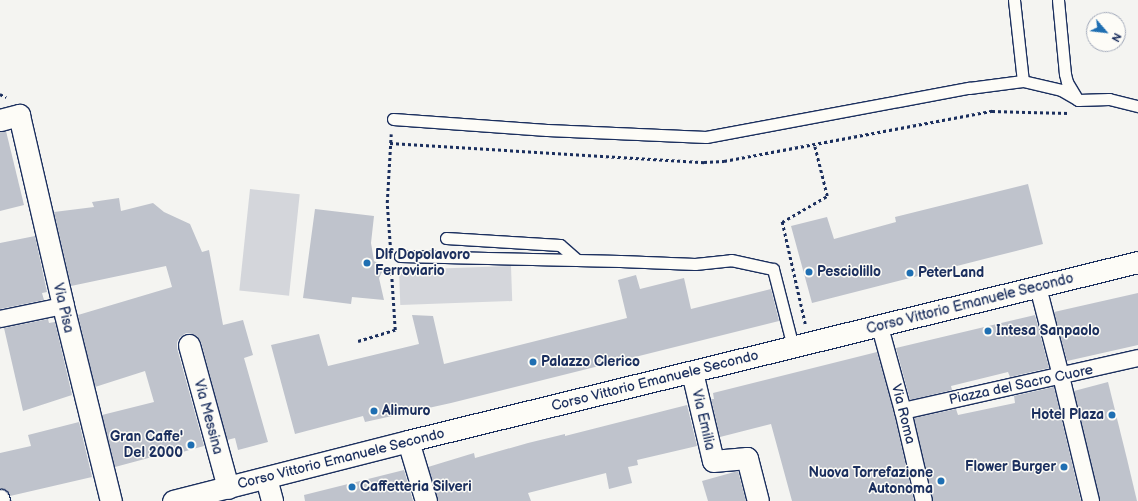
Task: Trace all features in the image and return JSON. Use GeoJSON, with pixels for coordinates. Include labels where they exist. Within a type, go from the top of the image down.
{"type":"FeatureCollection","features":[{"type":"Feature","properties":{"kind":"street","name":"Via Pisa"},"geometry":{"type":"LineString","coordinates":[[9,118],[63,306],[111,501]]}},
{"type":"Feature","properties":{"kind":"street","name":"Corso Vittorio Emanuele Secondo"},"geometry":{"type":"LineString","coordinates":[[173,501],[408,441],[880,327],[1138,262]]}},
{"type":"Feature","properties":{"kind":"street"},"geometry":{"type":"LineString","coordinates":[[1038,287],[1091,501]]}},
{"type":"Feature","properties":{"kind":"street"},"geometry":{"type":"LineString","coordinates":[[0,319],[63,306]]}},
{"type":"Feature","properties":{"kind":"street","name":"Via Roma"},"geometry":{"type":"LineString","coordinates":[[880,327],[903,411],[924,501]]}},
{"type":"Feature","properties":{"kind":"street","name":"Via Messina"},"geometry":{"type":"LineString","coordinates":[[189,345],[228,488]]}},
{"type":"Feature","properties":{"kind":"street","name":"Piazza del Sacro Cuore"},"geometry":{"type":"LineString","coordinates":[[903,411],[1138,358]]}},
{"type":"Feature","properties":{"kind":"street","name":"Via Emilia"},"geometry":{"type":"LineString","coordinates":[[692,372],[713,461],[747,458],[758,501]]}},
{"type":"Feature","properties":{"kind":"street"},"geometry":{"type":"LineString","coordinates":[[408,441],[426,501]]}},
{"type":"Feature","properties":{"kind":"street"},"geometry":{"type":"LineString","coordinates":[[266,478],[272,501]]}},
{"type":"Feature","properties":{"kind":"lane"},"geometry":{"type":"LineString","coordinates":[[1014,0],[1023,82]]}},
{"type":"Feature","properties":{"kind":"lane"},"geometry":{"type":"LineString","coordinates":[[1058,0],[1065,74],[1067,82],[1078,100]]}},
{"type":"Feature","properties":{"kind":"lane"},"geometry":{"type":"LineString","coordinates":[[1061,90],[1065,74]]}},
{"type":"Feature","properties":{"kind":"lane"},"geometry":{"type":"LineString","coordinates":[[393,119],[547,130],[706,137],[969,88],[1023,82],[1061,90],[1078,100],[1109,99],[1138,106]]}},
{"type":"Feature","properties":{"kind":"lane"},"geometry":{"type":"LineString","coordinates":[[446,238],[560,244],[577,260]]}},
{"type":"Feature","properties":{"kind":"lane"},"geometry":{"type":"LineString","coordinates":[[400,256],[695,264],[731,260],[773,268],[801,345]]}},
{"type":"Feature","properties":{"kind":"path"},"geometry":{"type":"LineString","coordinates":[[801,345],[782,222],[827,196],[814,144]]}},
{"type":"Feature","properties":{"kind":"shaded area"},"geometry":{"type":"Polygon","coordinates":[[[250,189],[300,194],[289,296],[239,290],[250,189]]]}},
{"type":"Feature","properties":{"kind":"shaded area"},"geometry":{"type":"Polygon","coordinates":[[[511,266],[512,301],[400,305],[399,270],[511,266]]]}},
{"type":"Feature","properties":{"kind":"building"},"geometry":{"type":"Polygon","coordinates":[[[6,131],[24,205],[0,211],[0,132],[6,131]]]}},
{"type":"Feature","properties":{"kind":"building"},"geometry":{"type":"Polygon","coordinates":[[[1028,184],[1043,244],[812,303],[791,226],[827,217],[834,239],[896,222],[895,217],[1028,184]]]}},
{"type":"Feature","properties":{"kind":"building"},"geometry":{"type":"Polygon","coordinates":[[[119,198],[121,211],[153,203],[164,212],[190,224],[202,252],[209,250],[223,325],[243,320],[253,355],[244,358],[268,442],[238,450],[235,438],[227,440],[201,342],[197,336],[186,333],[180,337],[177,342],[177,348],[204,446],[168,456],[167,453],[115,467],[102,415],[154,402],[145,371],[95,387],[78,315],[172,287],[166,266],[71,286],[54,212],[94,207],[92,202],[119,198]]]}},
{"type":"Feature","properties":{"kind":"building"},"geometry":{"type":"Polygon","coordinates":[[[315,209],[374,216],[371,243],[374,261],[381,265],[382,272],[379,278],[384,300],[352,297],[351,304],[303,298],[315,209]]]}},
{"type":"Feature","properties":{"kind":"building"},"geometry":{"type":"Polygon","coordinates":[[[35,236],[47,292],[42,293],[44,300],[0,309],[0,243],[35,236]]]}},
{"type":"Feature","properties":{"kind":"building"},"geometry":{"type":"Polygon","coordinates":[[[636,275],[640,289],[684,278],[691,309],[771,289],[779,321],[451,403],[365,422],[363,416],[295,434],[271,345],[319,334],[328,366],[419,344],[412,315],[433,316],[444,364],[627,318],[618,280],[636,275]]]}},
{"type":"Feature","properties":{"kind":"building"},"geometry":{"type":"Polygon","coordinates":[[[1138,293],[1138,345],[1067,361],[1054,312],[1138,293]]]}},
{"type":"Feature","properties":{"kind":"building"},"geometry":{"type":"Polygon","coordinates":[[[1035,315],[1049,368],[1010,377],[1008,372],[951,386],[952,390],[910,400],[896,348],[1035,315]]]}},
{"type":"Feature","properties":{"kind":"building"},"geometry":{"type":"Polygon","coordinates":[[[48,319],[49,323],[55,322],[72,395],[23,411],[4,328],[48,319]]]}},
{"type":"Feature","properties":{"kind":"building"},"geometry":{"type":"Polygon","coordinates":[[[877,352],[894,413],[914,501],[792,501],[771,424],[720,437],[711,399],[714,399],[713,393],[877,352]]]}},
{"type":"Feature","properties":{"kind":"building"},"geometry":{"type":"Polygon","coordinates":[[[1108,382],[1137,501],[1100,501],[1074,391],[1108,382]]]}},
{"type":"Feature","properties":{"kind":"building"},"geometry":{"type":"Polygon","coordinates":[[[1054,387],[1081,501],[933,501],[914,418],[956,409],[958,415],[1015,403],[1014,396],[1054,387]]]}},
{"type":"Feature","properties":{"kind":"building"},"geometry":{"type":"Polygon","coordinates":[[[687,405],[697,446],[637,460],[638,465],[628,467],[632,483],[609,489],[606,473],[528,493],[531,501],[438,501],[428,467],[474,453],[475,458],[528,443],[565,434],[565,436],[687,405]]]}},
{"type":"Feature","properties":{"kind":"building"},"geometry":{"type":"Polygon","coordinates":[[[79,422],[92,477],[10,496],[7,491],[0,489],[0,453],[31,446],[28,435],[79,422]]]}},
{"type":"Feature","properties":{"kind":"building"},"geometry":{"type":"Polygon","coordinates":[[[404,470],[413,501],[305,501],[304,495],[404,470]]]}},
{"type":"Feature","properties":{"kind":"building"},"geometry":{"type":"Polygon","coordinates":[[[738,471],[746,501],[708,501],[702,481],[738,471]]]}},
{"type":"Feature","properties":{"kind":"place","name":"Dlf Dopolavoro Ferroviario"},"geometry":{"type":"Point","coordinates":[367,263]}},
{"type":"Feature","properties":{"kind":"place","name":"Pesciolillo"},"geometry":{"type":"Point","coordinates":[809,272]}},
{"type":"Feature","properties":{"kind":"place","name":"PeterLand"},"geometry":{"type":"Point","coordinates":[910,273]}},
{"type":"Feature","properties":{"kind":"place","name":"Intesa Sanpaolo"},"geometry":{"type":"Point","coordinates":[988,331]}},
{"type":"Feature","properties":{"kind":"place","name":"Palazzo Clerico"},"geometry":{"type":"Point","coordinates":[533,362]}},
{"type":"Feature","properties":{"kind":"place","name":"Alimuro"},"geometry":{"type":"Point","coordinates":[374,411]}},
{"type":"Feature","properties":{"kind":"place","name":"Hotel Plaza"},"geometry":{"type":"Point","coordinates":[1112,415]}},
{"type":"Feature","properties":{"kind":"place","name":"Gran Caffe' Del 2000"},"geometry":{"type":"Point","coordinates":[191,445]}},
{"type":"Feature","properties":{"kind":"place","name":"Flower Burger"},"geometry":{"type":"Point","coordinates":[1064,467]}},
{"type":"Feature","properties":{"kind":"place","name":"Nuova Torrefazione Autonoma"},"geometry":{"type":"Point","coordinates":[941,481]}},
{"type":"Feature","properties":{"kind":"place","name":"Caffetteria Silveri"},"geometry":{"type":"Point","coordinates":[352,487]}}]}
